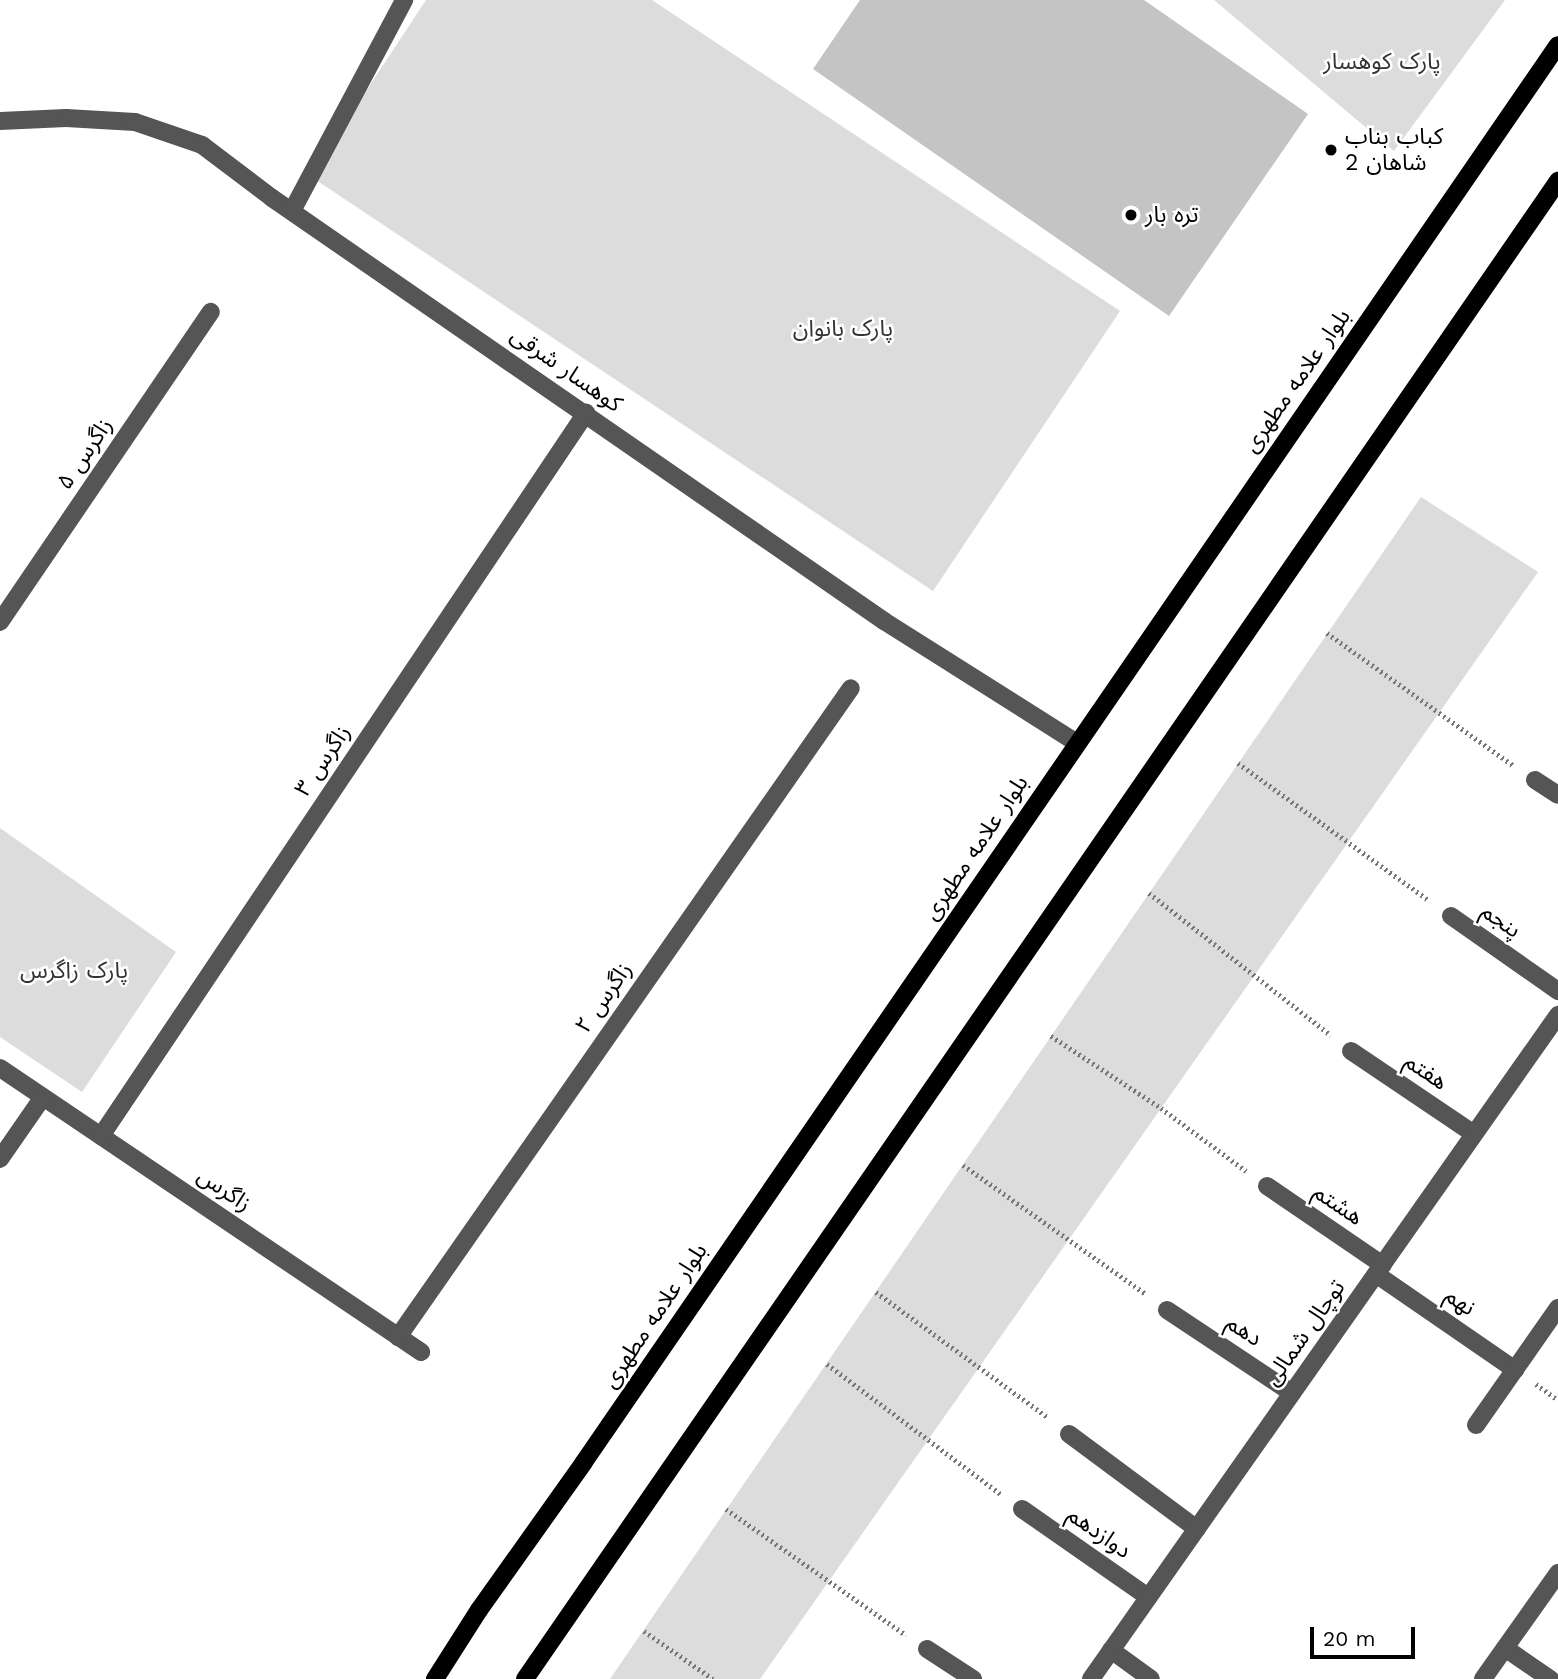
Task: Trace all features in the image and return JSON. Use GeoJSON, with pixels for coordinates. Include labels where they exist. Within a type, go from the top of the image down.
{"type":"FeatureCollection","features":[{"type":"Feature","properties":{"kind":"main road","name":"بلوار علامه مطهری"},"geometry":{"type":"LineString","coordinates":[[435,1679],[1558,45]]}},
{"type":"Feature","properties":{"kind":"main road"},"geometry":{"type":"LineString","coordinates":[[525,1679],[1558,181]]}},
{"type":"Feature","properties":{"kind":"street"},"geometry":{"type":"LineString","coordinates":[[292,211],[404,0]]}},
{"type":"Feature","properties":{"kind":"street","name":"کوهسار شرقی"},"geometry":{"type":"LineString","coordinates":[[0,121],[66,118],[135,121],[202,145],[292,211],[884,621],[1077,743]]}},
{"type":"Feature","properties":{"kind":"street","name":"زاگرس ۵"},"geometry":{"type":"LineString","coordinates":[[0,622],[211,312]]}},
{"type":"Feature","properties":{"kind":"street","name":"زاگرس ۳"},"geometry":{"type":"LineString","coordinates":[[101,1136],[586,413]]}},
{"type":"Feature","properties":{"kind":"street","name":"زاگرس ۲"},"geometry":{"type":"LineString","coordinates":[[398,1337],[851,688]]}},
{"type":"Feature","properties":{"kind":"street"},"geometry":{"type":"LineString","coordinates":[[1535,780],[1558,795]]}},
{"type":"Feature","properties":{"kind":"street","name":"پنجم"},"geometry":{"type":"LineString","coordinates":[[1451,916],[1558,990]]}},
{"type":"Feature","properties":{"kind":"street","name":"توچال شمالی"},"geometry":{"type":"LineString","coordinates":[[1091,1679],[1474,1134],[1555,1026]]}},
{"type":"Feature","properties":{"kind":"street","name":"هفتم"},"geometry":{"type":"LineString","coordinates":[[1351,1051],[1474,1134]]}},
{"type":"Feature","properties":{"kind":"street","name":"زاگرس"},"geometry":{"type":"LineString","coordinates":[[0,1069],[421,1352]]}},
{"type":"Feature","properties":{"kind":"street"},"geometry":{"type":"LineString","coordinates":[[0,1159],[43,1097]]}},
{"type":"Feature","properties":{"kind":"street","name":"هشتم"},"geometry":{"type":"LineString","coordinates":[[1267,1186],[1379,1269]]}},
{"type":"Feature","properties":{"kind":"street","name":"نهم"},"geometry":{"type":"LineString","coordinates":[[1379,1269],[1515,1370]]}},
{"type":"Feature","properties":{"kind":"street"},"geometry":{"type":"LineString","coordinates":[[1476,1426],[1558,1308]]}},
{"type":"Feature","properties":{"kind":"street","name":"دهم"},"geometry":{"type":"LineString","coordinates":[[1167,1310],[1292,1394]]}},
{"type":"Feature","properties":{"kind":"street"},"geometry":{"type":"LineString","coordinates":[[1069,1434],[1197,1529]]}},
{"type":"Feature","properties":{"kind":"street","name":"دوازدهم"},"geometry":{"type":"LineString","coordinates":[[1021,1509],[1148,1597]]}},
{"type":"Feature","properties":{"kind":"street"},"geometry":{"type":"LineString","coordinates":[[1483,1679],[1558,1573]]}},
{"type":"Feature","properties":{"kind":"street"},"geometry":{"type":"LineString","coordinates":[[1504,1648],[1550,1679]]}},
{"type":"Feature","properties":{"kind":"street"},"geometry":{"type":"LineString","coordinates":[[927,1649],[973,1679]]}},
{"type":"Feature","properties":{"kind":"street"},"geometry":{"type":"LineString","coordinates":[[1111,1650],[1151,1679]]}},
{"type":"Feature","properties":{"kind":"path"},"geometry":{"type":"LineString","coordinates":[[1327,633],[1535,780]]}},
{"type":"Feature","properties":{"kind":"path"},"geometry":{"type":"LineString","coordinates":[[1238,763],[1451,916]]}},
{"type":"Feature","properties":{"kind":"path"},"geometry":{"type":"LineString","coordinates":[[1149,893],[1351,1051]]}},
{"type":"Feature","properties":{"kind":"path"},"geometry":{"type":"LineString","coordinates":[[1051,1036],[1161,1108],[1267,1186]]}},
{"type":"Feature","properties":{"kind":"path"},"geometry":{"type":"LineString","coordinates":[[963,1165],[1167,1310]]}},
{"type":"Feature","properties":{"kind":"path"},"geometry":{"type":"LineString","coordinates":[[876,1292],[1069,1434]]}},
{"type":"Feature","properties":{"kind":"path"},"geometry":{"type":"LineString","coordinates":[[827,1364],[1021,1509]]}},
{"type":"Feature","properties":{"kind":"path"},"geometry":{"type":"LineString","coordinates":[[726,1510],[927,1649]]}},
{"type":"Feature","properties":{"kind":"path"},"geometry":{"type":"LineString","coordinates":[[643,1631],[713,1679]]}},
{"type":"Feature","properties":{"kind":"green space","name":"پارک بانوان"},"geometry":{"type":"Polygon","coordinates":[[[426,0],[652,0],[1120,311],[933,591],[310,176],[426,0]]]}},
{"type":"Feature","properties":{"kind":"green space","name":"پارک کوهسار"},"geometry":{"type":"Polygon","coordinates":[[[1214,0],[1505,0],[1394,151],[1214,0]]]}},
{"type":"Feature","properties":{"kind":"green space"},"geometry":{"type":"Polygon","coordinates":[[[1421,497],[1538,572],[760,1679],[610,1679],[1421,497]]]}},
{"type":"Feature","properties":{"kind":"green space","name":"پارک زاگرس"},"geometry":{"type":"Polygon","coordinates":[[[0,828],[176,952],[82,1092],[0,1037],[0,828]]]}},
{"type":"Feature","properties":{"kind":"building","name":"تره بار"},"geometry":{"type":"Polygon","coordinates":[[[860,0],[1144,0],[1308,114],[1169,316],[813,69],[860,0]]]}},
{"type":"Feature","properties":{"kind":"place","name":"کباب بناب شاهان 2"},"geometry":{"type":"Point","coordinates":[1331,150]}},
{"type":"Feature","properties":{"kind":"place","name":"تره بار"},"geometry":{"type":"Point","coordinates":[1131,215]}}]}
